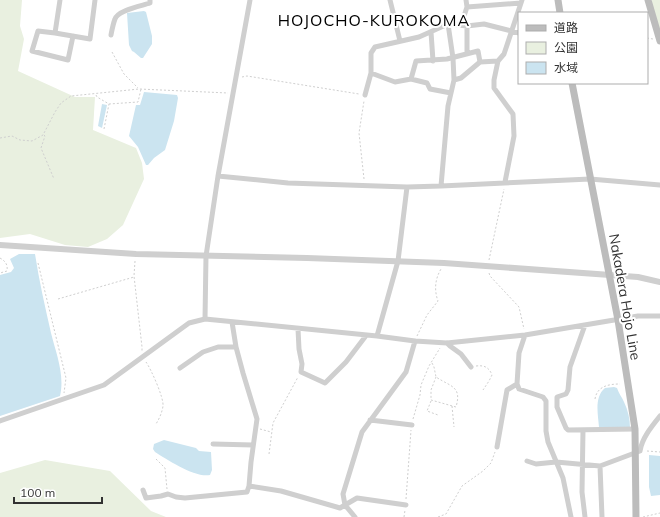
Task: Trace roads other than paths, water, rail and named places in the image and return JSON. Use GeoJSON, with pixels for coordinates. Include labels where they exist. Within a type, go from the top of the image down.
{"type":"FeatureCollection","features":[{"type":"Feature","properties":{"kind":"main road"},"geometry":{"type":"LineString","coordinates":[[558,0],[560,12]]}},
{"type":"Feature","properties":{"kind":"main road"},"geometry":{"type":"LineString","coordinates":[[648,0],[660,41]]}},
{"type":"Feature","properties":{"kind":"main road","name":"Nakadera Hojo Line"},"geometry":{"type":"LineString","coordinates":[[572,84],[608,275],[618,320],[627,383],[636,429],[638,452],[636,517]]}},
{"type":"Feature","properties":{"kind":"street"},"geometry":{"type":"LineString","coordinates":[[55,33],[60,0]]}},
{"type":"Feature","properties":{"kind":"street"},"geometry":{"type":"LineString","coordinates":[[73,36],[68,60],[32,51],[38,31],[55,33],[73,36],[90,39],[96,0]]}},
{"type":"Feature","properties":{"kind":"street"},"geometry":{"type":"LineString","coordinates":[[111,35],[117,15],[124,11],[150,3],[150,0]]}},
{"type":"Feature","properties":{"kind":"street"},"geometry":{"type":"LineString","coordinates":[[205,319],[206,256],[218,176],[250,0]]}},
{"type":"Feature","properties":{"kind":"street"},"geometry":{"type":"LineString","coordinates":[[390,0],[400,40]]}},
{"type":"Feature","properties":{"kind":"street"},"geometry":{"type":"LineString","coordinates":[[466,0],[467,7],[464,26],[467,53]]}},
{"type":"Feature","properties":{"kind":"street"},"geometry":{"type":"LineString","coordinates":[[467,7],[494,3],[522,2],[519,12]]}},
{"type":"Feature","properties":{"kind":"street"},"geometry":{"type":"LineString","coordinates":[[505,182],[514,136],[513,114],[494,88],[494,80],[498,61],[504,54],[518,14]]}},
{"type":"Feature","properties":{"kind":"street"},"geometry":{"type":"LineString","coordinates":[[365,95],[371,73],[371,53],[375,47],[400,40],[419,37],[448,24],[464,26],[484,24],[518,33]]}},
{"type":"Feature","properties":{"kind":"street"},"geometry":{"type":"LineString","coordinates":[[441,186],[448,106],[454,80],[453,58],[448,24]]}},
{"type":"Feature","properties":{"kind":"street"},"geometry":{"type":"LineString","coordinates":[[431,32],[433,61]]}},
{"type":"Feature","properties":{"kind":"street"},"geometry":{"type":"LineString","coordinates":[[411,79],[416,61],[433,61],[453,58],[478,50],[480,62]]}},
{"type":"Feature","properties":{"kind":"street"},"geometry":{"type":"LineString","coordinates":[[454,80],[461,78],[480,62],[498,61]]}},
{"type":"Feature","properties":{"kind":"street"},"geometry":{"type":"LineString","coordinates":[[371,73],[396,82],[411,79],[426,83],[430,89],[451,93]]}},
{"type":"Feature","properties":{"kind":"street"},"geometry":{"type":"LineString","coordinates":[[218,176],[288,183],[407,186],[441,186],[590,179],[660,185]]}},
{"type":"Feature","properties":{"kind":"street"},"geometry":{"type":"LineString","coordinates":[[376,336],[398,261],[407,186]]}},
{"type":"Feature","properties":{"kind":"street"},"geometry":{"type":"LineString","coordinates":[[0,245],[136,254],[444,263],[638,276],[660,282]]}},
{"type":"Feature","properties":{"kind":"street"},"geometry":{"type":"LineString","coordinates":[[0,421],[104,385],[189,323],[205,319],[447,343],[525,335],[638,316],[660,316]]}},
{"type":"Feature","properties":{"kind":"street"},"geometry":{"type":"LineString","coordinates":[[143,490],[146,498],[168,494],[184,498],[247,492],[257,419],[236,347],[232,322]]}},
{"type":"Feature","properties":{"kind":"street"},"geometry":{"type":"LineString","coordinates":[[585,325],[570,367],[568,390],[566,394],[557,397],[557,407],[566,428],[568,430],[636,429]]}},
{"type":"Feature","properties":{"kind":"street"},"geometry":{"type":"LineString","coordinates":[[298,329],[299,349],[302,364],[301,372],[325,384],[346,362],[365,335]]}},
{"type":"Feature","properties":{"kind":"street"},"geometry":{"type":"LineString","coordinates":[[525,335],[519,353],[517,384],[519,389],[543,397],[546,401],[546,431],[548,442],[567,494],[572,517]]}},
{"type":"Feature","properties":{"kind":"street"},"geometry":{"type":"LineString","coordinates":[[355,517],[345,505],[343,494],[362,432],[406,372],[415,341]]}},
{"type":"Feature","properties":{"kind":"street"},"geometry":{"type":"LineString","coordinates":[[447,343],[461,354],[471,367]]}},
{"type":"Feature","properties":{"kind":"street"},"geometry":{"type":"LineString","coordinates":[[180,368],[203,352],[218,347],[236,347]]}},
{"type":"Feature","properties":{"kind":"street"},"geometry":{"type":"LineString","coordinates":[[497,447],[507,390],[517,384]]}},
{"type":"Feature","properties":{"kind":"street"},"geometry":{"type":"LineString","coordinates":[[546,410],[557,407]]}},
{"type":"Feature","properties":{"kind":"street"},"geometry":{"type":"LineString","coordinates":[[527,461],[536,464],[556,462],[600,466],[638,452],[652,425],[660,416]]}},
{"type":"Feature","properties":{"kind":"street"},"geometry":{"type":"LineString","coordinates":[[370,420],[412,425]]}},
{"type":"Feature","properties":{"kind":"street"},"geometry":{"type":"LineString","coordinates":[[583,430],[582,492],[585,517]]}},
{"type":"Feature","properties":{"kind":"street"},"geometry":{"type":"LineString","coordinates":[[213,444],[253,445]]}},
{"type":"Feature","properties":{"kind":"street"},"geometry":{"type":"LineString","coordinates":[[600,466],[602,517]]}},
{"type":"Feature","properties":{"kind":"street"},"geometry":{"type":"LineString","coordinates":[[249,486],[281,491],[340,508],[357,498],[406,505]]}},
{"type":"Feature","properties":{"kind":"water"},"geometry":{"type":"Polygon","coordinates":[[[146,12],[152,36],[152,44],[143,58],[141,58],[132,51],[129,45],[127,13],[146,12]]]}},
{"type":"Feature","properties":{"kind":"water"},"geometry":{"type":"Polygon","coordinates":[[[144,92],[177,95],[178,98],[174,121],[165,150],[154,158],[148,165],[146,165],[138,147],[129,136],[136,105],[140,105],[144,92]]]}},
{"type":"Feature","properties":{"kind":"water"},"geometry":{"type":"Polygon","coordinates":[[[102,104],[107,105],[102,128],[98,126],[102,104]]]}},
{"type":"Feature","properties":{"kind":"water"},"geometry":{"type":"Polygon","coordinates":[[[19,254],[35,254],[40,284],[61,372],[61,388],[60,396],[0,416],[0,275],[11,272],[14,268],[10,259],[19,254]]]}},
{"type":"Feature","properties":{"kind":"water"},"geometry":{"type":"Polygon","coordinates":[[[605,388],[617,388],[625,405],[630,421],[630,428],[599,427],[599,396],[605,388]]]}},
{"type":"Feature","properties":{"kind":"water"},"geometry":{"type":"Polygon","coordinates":[[[164,440],[196,448],[199,451],[211,452],[212,470],[210,475],[197,474],[189,471],[174,464],[155,452],[153,449],[154,444],[164,440]]]}},
{"type":"Feature","properties":{"kind":"water"},"geometry":{"type":"Polygon","coordinates":[[[649,455],[660,456],[660,495],[651,496],[649,487],[649,455]]]}},
{"type":"Feature","properties":{"kind":"district","name":"HOJOCHO-KUROKOMA"},"geometry":{"type":"Point","coordinates":[374,20]}}]}
